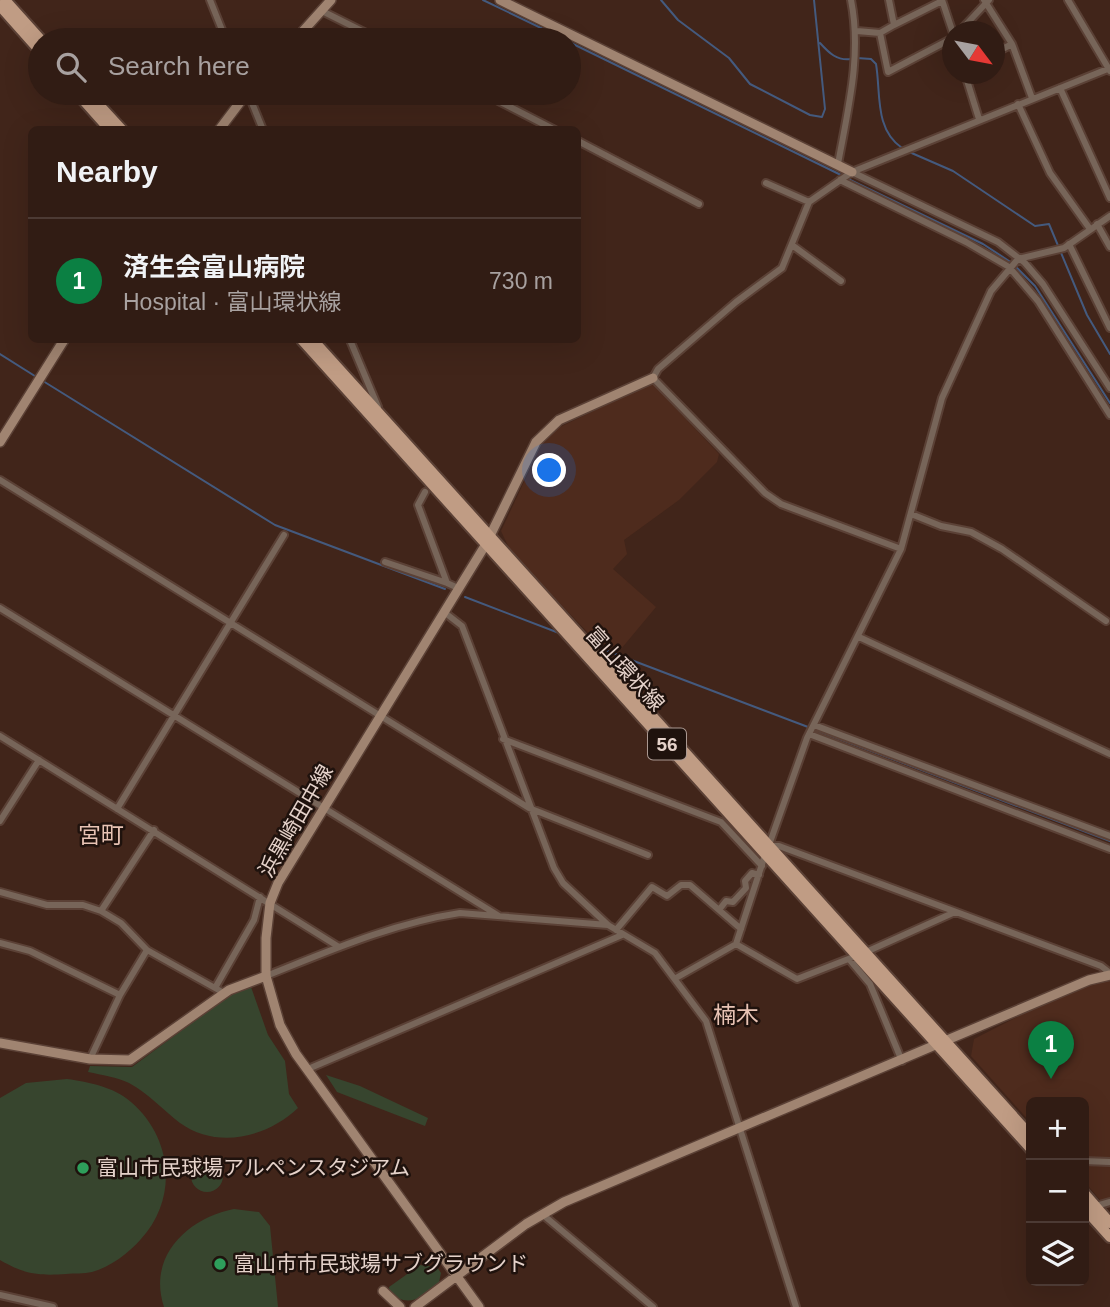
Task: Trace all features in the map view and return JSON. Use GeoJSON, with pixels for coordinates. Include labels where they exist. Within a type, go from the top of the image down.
{"type":"FeatureCollection","features":[{"type":"Feature","properties":{"kind":"main road"},"geometry":{"type":"LineString","coordinates":[[5,0],[30,28]]}},
{"type":"Feature","properties":{"kind":"main road"},"geometry":{"type":"LineString","coordinates":[[0,6],[28,38]]}},
{"type":"Feature","properties":{"kind":"main road"},"geometry":{"type":"LineString","coordinates":[[88,105],[106,126]]}},
{"type":"Feature","properties":{"kind":"main road"},"geometry":{"type":"LineString","coordinates":[[99,105],[118,126]]}},
{"type":"Feature","properties":{"kind":"main road","name":"富山環状線"},"geometry":{"type":"LineString","coordinates":[[305,343],[767,850],[857,956],[1026,1131]]}},
{"type":"Feature","properties":{"kind":"main road","name":"富山環状線"},"geometry":{"type":"LineString","coordinates":[[316,343],[488,541]]}},
{"type":"Feature","properties":{"kind":"main road","name":"富山環状線"},"geometry":{"type":"LineString","coordinates":[[943,1044],[1026,1143]]}},
{"type":"Feature","properties":{"kind":"main road"},"geometry":{"type":"LineString","coordinates":[[1089,1198],[1110,1223]]}},
{"type":"Feature","properties":{"kind":"main road"},"geometry":{"type":"LineString","coordinates":[[1089,1214],[1110,1237]]}},
{"type":"Feature","properties":{"kind":"street"},"geometry":{"type":"LineString","coordinates":[[210,0],[221,28]]}},
{"type":"Feature","properties":{"kind":"street"},"geometry":{"type":"LineString","coordinates":[[306,28],[331,0]]}},
{"type":"Feature","properties":{"kind":"street"},"geometry":{"type":"LineString","coordinates":[[500,0],[558,28]]}},
{"type":"Feature","properties":{"kind":"street"},"geometry":{"type":"LineString","coordinates":[[838,164],[852,88],[857,31],[851,0]]}},
{"type":"Feature","properties":{"kind":"street"},"geometry":{"type":"LineString","coordinates":[[889,0],[894,25]]}},
{"type":"Feature","properties":{"kind":"street"},"geometry":{"type":"LineString","coordinates":[[901,549],[781,504],[765,493],[653,377],[658,369],[736,302],[782,268],[809,202],[840,180],[852,172],[979,119],[1109,69],[1069,0]]}},
{"type":"Feature","properties":{"kind":"street"},"geometry":{"type":"LineString","coordinates":[[857,31],[880,33],[942,1],[948,21]]}},
{"type":"Feature","properties":{"kind":"street"},"geometry":{"type":"LineString","coordinates":[[969,21],[986,1],[1012,44],[1032,98]]}},
{"type":"Feature","properties":{"kind":"street"},"geometry":{"type":"LineString","coordinates":[[321,11],[356,28]]}},
{"type":"Feature","properties":{"kind":"street"},"geometry":{"type":"LineString","coordinates":[[880,33],[888,72],[942,41]]}},
{"type":"Feature","properties":{"kind":"street"},"geometry":{"type":"LineString","coordinates":[[581,39],[998,242],[1043,284],[1110,388]]}},
{"type":"Feature","properties":{"kind":"street"},"geometry":{"type":"LineString","coordinates":[[1005,48],[1012,44]]}},
{"type":"Feature","properties":{"kind":"street"},"geometry":{"type":"LineString","coordinates":[[968,84],[979,119]]}},
{"type":"Feature","properties":{"kind":"street"},"geometry":{"type":"LineString","coordinates":[[1060,88],[1110,198]]}},
{"type":"Feature","properties":{"kind":"street"},"geometry":{"type":"LineString","coordinates":[[1017,104],[1050,173],[1090,229]]}},
{"type":"Feature","properties":{"kind":"street"},"geometry":{"type":"LineString","coordinates":[[222,126],[239,105]]}},
{"type":"Feature","properties":{"kind":"street"},"geometry":{"type":"LineString","coordinates":[[253,105],[261,126]]}},
{"type":"Feature","properties":{"kind":"street"},"geometry":{"type":"LineString","coordinates":[[506,105],[547,126]]}},
{"type":"Feature","properties":{"kind":"street"},"geometry":{"type":"LineString","coordinates":[[581,143],[699,204]]}},
{"type":"Feature","properties":{"kind":"street"},"geometry":{"type":"LineString","coordinates":[[840,180],[966,242],[1009,267],[1038,301],[1110,415]]}},
{"type":"Feature","properties":{"kind":"street"},"geometry":{"type":"LineString","coordinates":[[766,184],[809,202]]}},
{"type":"Feature","properties":{"kind":"street"},"geometry":{"type":"LineString","coordinates":[[676,978],[736,944],[809,734],[901,549],[942,398],[991,291],[1018,259],[1069,244],[1110,216]]}},
{"type":"Feature","properties":{"kind":"street"},"geometry":{"type":"LineString","coordinates":[[1097,224],[1110,247]]}},
{"type":"Feature","properties":{"kind":"street"},"geometry":{"type":"LineString","coordinates":[[1069,244],[1110,328]]}},
{"type":"Feature","properties":{"kind":"street"},"geometry":{"type":"LineString","coordinates":[[792,245],[841,281]]}},
{"type":"Feature","properties":{"kind":"street"},"geometry":{"type":"LineString","coordinates":[[0,443],[62,343]]}},
{"type":"Feature","properties":{"kind":"street"},"geometry":{"type":"LineString","coordinates":[[351,343],[381,415]]}},
{"type":"Feature","properties":{"kind":"street","name":"浜黒崎田中線"},"geometry":{"type":"LineString","coordinates":[[479,1307],[308,1069],[280,1024],[266,976],[265,938],[270,903],[278,883],[323,807],[488,541],[531,451],[550,427],[653,377]]}},
{"type":"Feature","properties":{"kind":"street"},"geometry":{"type":"LineString","coordinates":[[0,480],[529,808],[648,855]]}},
{"type":"Feature","properties":{"kind":"street"},"geometry":{"type":"LineString","coordinates":[[425,492],[418,505],[447,583]]}},
{"type":"Feature","properties":{"kind":"street"},"geometry":{"type":"LineString","coordinates":[[911,513],[941,526],[971,532],[1002,549],[1106,621]]}},
{"type":"Feature","properties":{"kind":"street"},"geometry":{"type":"LineString","coordinates":[[117,809],[284,536]]}},
{"type":"Feature","properties":{"kind":"street"},"geometry":{"type":"LineString","coordinates":[[385,562],[458,588]]}},
{"type":"Feature","properties":{"kind":"street"},"geometry":{"type":"LineString","coordinates":[[0,608],[499,916]]}},
{"type":"Feature","properties":{"kind":"street"},"geometry":{"type":"LineString","coordinates":[[444,612],[462,626],[547,855],[563,883],[608,925],[655,953],[706,1021],[796,1307]]}},
{"type":"Feature","properties":{"kind":"street"},"geometry":{"type":"LineString","coordinates":[[859,637],[1110,754]]}},
{"type":"Feature","properties":{"kind":"street"},"geometry":{"type":"LineString","coordinates":[[814,725],[1110,836]]}},
{"type":"Feature","properties":{"kind":"street"},"geometry":{"type":"LineString","coordinates":[[809,734],[1110,849]]}},
{"type":"Feature","properties":{"kind":"street"},"geometry":{"type":"LineString","coordinates":[[0,736],[339,947]]}},
{"type":"Feature","properties":{"kind":"street"},"geometry":{"type":"LineString","coordinates":[[503,740],[721,822],[762,866]]}},
{"type":"Feature","properties":{"kind":"street"},"geometry":{"type":"LineString","coordinates":[[0,821],[39,760]]}},
{"type":"Feature","properties":{"kind":"street"},"geometry":{"type":"LineString","coordinates":[[1072,834],[1076,823]]}},
{"type":"Feature","properties":{"kind":"street"},"geometry":{"type":"LineString","coordinates":[[101,911],[154,830]]}},
{"type":"Feature","properties":{"kind":"street"},"geometry":{"type":"LineString","coordinates":[[767,850],[779,846],[1110,974]]}},
{"type":"Feature","properties":{"kind":"street"},"geometry":{"type":"LineString","coordinates":[[719,910],[726,901],[733,902],[746,888],[745,881],[752,873],[759,875]]}},
{"type":"Feature","properties":{"kind":"street"},"geometry":{"type":"LineString","coordinates":[[308,1069],[619,932],[652,887],[667,896],[681,885],[690,885],[741,929]]}},
{"type":"Feature","properties":{"kind":"street"},"geometry":{"type":"LineString","coordinates":[[0,892],[47,905],[83,905],[101,911],[121,923],[147,950],[224,993]]}},
{"type":"Feature","properties":{"kind":"street"},"geometry":{"type":"LineString","coordinates":[[215,988],[254,920],[260,897]]}},
{"type":"Feature","properties":{"kind":"street"},"geometry":{"type":"LineString","coordinates":[[736,944],[797,979],[857,956],[955,912]]}},
{"type":"Feature","properties":{"kind":"street"},"geometry":{"type":"LineString","coordinates":[[0,1042],[90,1059],[130,1060],[224,993],[339,947],[437,916],[460,913],[608,925]]}},
{"type":"Feature","properties":{"kind":"street"},"geometry":{"type":"LineString","coordinates":[[0,943],[30,950],[120,995]]}},
{"type":"Feature","properties":{"kind":"street"},"geometry":{"type":"LineString","coordinates":[[90,1059],[120,995],[147,950]]}},
{"type":"Feature","properties":{"kind":"street"},"geometry":{"type":"LineString","coordinates":[[857,956],[902,1061]]}},
{"type":"Feature","properties":{"kind":"street"},"geometry":{"type":"LineString","coordinates":[[415,1307],[542,1214],[739,1128],[1110,974]]}},
{"type":"Feature","properties":{"kind":"street"},"geometry":{"type":"LineString","coordinates":[[1089,1161],[1110,1162]]}},
{"type":"Feature","properties":{"kind":"street"},"geometry":{"type":"LineString","coordinates":[[1096,1206],[1110,1202]]}},
{"type":"Feature","properties":{"kind":"street"},"geometry":{"type":"LineString","coordinates":[[542,1214],[653,1307]]}},
{"type":"Feature","properties":{"kind":"street"},"geometry":{"type":"LineString","coordinates":[[383,1291],[400,1307]]}},
{"type":"Feature","properties":{"kind":"street"},"geometry":{"type":"LineString","coordinates":[[0,1303],[2,1295],[53,1307]]}},
{"type":"Feature","properties":{"kind":"shaded area"},"geometry":{"type":"Polygon","coordinates":[[[652,383],[719,454],[717,462],[679,500],[624,540],[627,554],[613,569],[656,607],[621,649],[592,637],[511,552],[501,531],[543,441],[558,428],[652,383]]]}},
{"type":"Feature","properties":{"kind":"shaded area"},"geometry":{"type":"Polygon","coordinates":[[[1110,975],[1110,1199],[1101,1201],[1089,1187],[1089,1097],[1026,1097],[1026,1117],[971,1056],[974,1039],[1089,980],[1110,975]]]}},
{"type":"Feature","properties":{"kind":"green space"},"geometry":{"type":"Polygon","coordinates":[[[251,987],[268,1035],[285,1061],[289,1094],[298,1108],[272,1126],[242,1136],[210,1136],[180,1123],[129,1083],[88,1072],[90,1066],[132,1067],[231,994],[251,987]]]}},
{"type":"Feature","properties":{"kind":"green space"},"geometry":{"type":"Polygon","coordinates":[[[326,1075],[360,1086],[428,1118],[425,1126],[337,1092],[326,1075]]]}},
{"type":"Feature","properties":{"kind":"green space","name":"富山市民球場アルペンスタジアム"},"geometry":{"type":"Polygon","coordinates":[[[67,1079],[117,1092],[145,1117],[162,1151],[166,1169],[165,1188],[153,1223],[136,1244],[112,1263],[89,1273],[32,1273],[0,1260],[0,1098],[26,1083],[67,1079]]]}},
{"type":"Feature","properties":{"kind":"green space"},"geometry":{"type":"Polygon","coordinates":[[[207,1160],[218,1165],[223,1176],[218,1187],[207,1192],[196,1187],[191,1176],[196,1165],[207,1160]]]}},
{"type":"Feature","properties":{"kind":"green space","name":"富山市市民球場サブグラウンド"},"geometry":{"type":"Polygon","coordinates":[[[234,1209],[259,1212],[270,1226],[278,1307],[164,1307],[160,1289],[161,1271],[175,1242],[201,1221],[234,1209]]]}},
{"type":"Feature","properties":{"kind":"green space"},"geometry":{"type":"Polygon","coordinates":[[[420,1265],[437,1267],[441,1273],[438,1287],[415,1300],[403,1300],[390,1294],[389,1287],[420,1265]]]}},
{"type":"Feature","properties":{"kind":"waterway"},"geometry":{"type":"LineString","coordinates":[[483,0],[541,28]]}},
{"type":"Feature","properties":{"kind":"waterway"},"geometry":{"type":"LineString","coordinates":[[661,0],[678,20],[729,58],[750,84],[810,115],[822,117],[825,109],[814,0]]}},
{"type":"Feature","properties":{"kind":"waterway"},"geometry":{"type":"LineString","coordinates":[[820,43],[834,56],[851,59]]}},
{"type":"Feature","properties":{"kind":"waterway"},"geometry":{"type":"LineString","coordinates":[[581,48],[841,175]]}},
{"type":"Feature","properties":{"kind":"waterway"},"geometry":{"type":"LineString","coordinates":[[857,58],[871,59],[876,64],[883,120],[893,140],[902,148]]}},
{"type":"Feature","properties":{"kind":"waterway"},"geometry":{"type":"LineString","coordinates":[[907,151],[953,171],[1035,226],[1049,224],[1087,315],[1110,354]]}},
{"type":"Feature","properties":{"kind":"waterway"},"geometry":{"type":"LineString","coordinates":[[846,178],[983,244],[1012,263]]}},
{"type":"Feature","properties":{"kind":"waterway"},"geometry":{"type":"LineString","coordinates":[[1016,267],[1035,286],[1110,403]]}},
{"type":"Feature","properties":{"kind":"waterway"},"geometry":{"type":"LineString","coordinates":[[0,354],[38,378]]}},
{"type":"Feature","properties":{"kind":"waterway"},"geometry":{"type":"LineString","coordinates":[[43,381],[275,525],[445,589]]}},
{"type":"Feature","properties":{"kind":"waterway"},"geometry":{"type":"LineString","coordinates":[[465,597],[559,633]]}},
{"type":"Feature","properties":{"kind":"waterway"},"geometry":{"type":"LineString","coordinates":[[597,647],[808,727]]}},
{"type":"Feature","properties":{"kind":"waterway"},"geometry":{"type":"LineString","coordinates":[[813,729],[1110,841]]}},
{"type":"Feature","properties":{"kind":"waterway"},"geometry":{"type":"LineString","coordinates":[[26,1304],[39,1307]]}},
{"type":"Feature","properties":{"kind":"place","name":"済生会富山病院"},"geometry":{"type":"Point","coordinates":[1051,1079]}},
{"type":"Feature","properties":{"kind":"place","name":"富山市民球場アルペンスタジアム"},"geometry":{"type":"Point","coordinates":[83,1168]}},
{"type":"Feature","properties":{"kind":"place","name":"富山市市民球場サブグラウンド"},"geometry":{"type":"Point","coordinates":[220,1264]}},
{"type":"Feature","properties":{"kind":"district","name":"宮町"},"geometry":{"type":"Point","coordinates":[101,835]}},
{"type":"Feature","properties":{"kind":"district","name":"楠木"},"geometry":{"type":"Point","coordinates":[736,1015]}}]}
